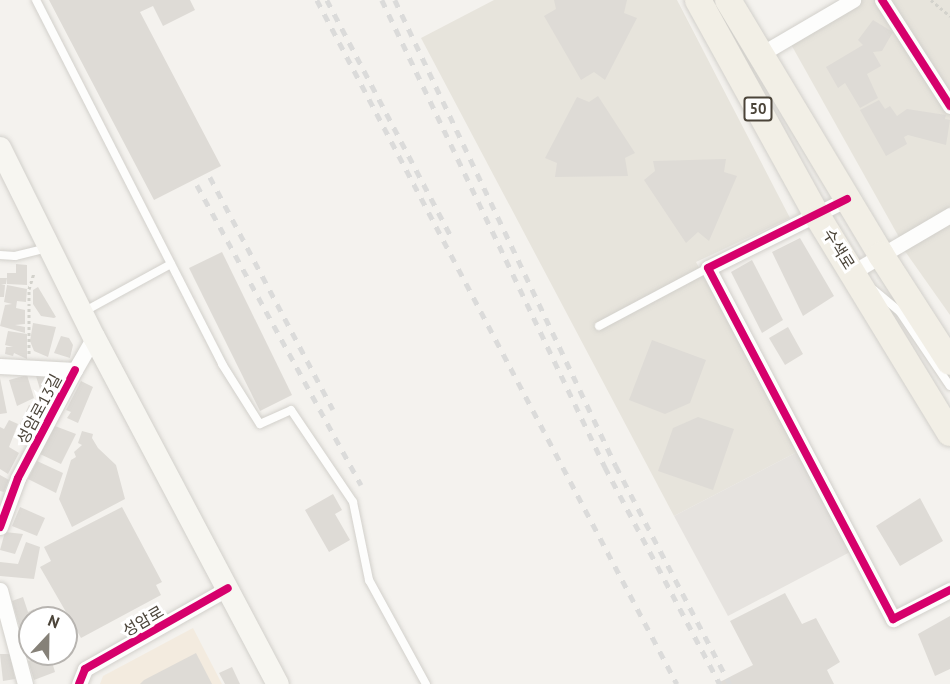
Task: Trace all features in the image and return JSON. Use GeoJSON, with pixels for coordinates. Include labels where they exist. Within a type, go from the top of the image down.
{"type":"FeatureCollection","features":[{"type":"Feature","properties":{"kind":"main road","name":"수색로"},"geometry":{"type":"LineString","coordinates":[[698,0],[819,217],[950,433]]}},
{"type":"Feature","properties":{"kind":"main road","name":"수색로"},"geometry":{"type":"LineString","coordinates":[[728,0],[847,200],[950,362]]}},
{"type":"Feature","properties":{"kind":"main road"},"geometry":{"type":"LineString","coordinates":[[0,148],[94,337],[278,684]]}},
{"type":"Feature","properties":{"kind":"street"},"geometry":{"type":"LineString","coordinates":[[761,54],[853,0]]}},
{"type":"Feature","properties":{"kind":"street"},"geometry":{"type":"LineString","coordinates":[[882,0],[950,106]]}},
{"type":"Feature","properties":{"kind":"street"},"geometry":{"type":"LineString","coordinates":[[847,200],[819,217],[708,268],[893,619],[950,590]]}},
{"type":"Feature","properties":{"kind":"street"},"geometry":{"type":"LineString","coordinates":[[853,272],[950,215]]}},
{"type":"Feature","properties":{"kind":"street","name":"성암로13길"},"geometry":{"type":"LineString","coordinates":[[0,527],[18,478],[94,337]]}},
{"type":"Feature","properties":{"kind":"street"},"geometry":{"type":"LineString","coordinates":[[0,366],[75,370]]}},
{"type":"Feature","properties":{"kind":"street","name":"성암로"},"geometry":{"type":"LineString","coordinates":[[79,684],[86,669],[228,588]]}},
{"type":"Feature","properties":{"kind":"street"},"geometry":{"type":"LineString","coordinates":[[0,590],[25,684]]}},
{"type":"Feature","properties":{"kind":"lane"},"geometry":{"type":"LineString","coordinates":[[36,0],[222,364],[260,424],[291,410],[353,502],[369,580],[426,684]]}},
{"type":"Feature","properties":{"kind":"lane"},"geometry":{"type":"LineString","coordinates":[[0,255],[15,256],[50,248]]}},
{"type":"Feature","properties":{"kind":"lane"},"geometry":{"type":"LineString","coordinates":[[82,313],[171,264]]}},
{"type":"Feature","properties":{"kind":"lane"},"geometry":{"type":"LineString","coordinates":[[598,326],[708,268]]}},
{"type":"Feature","properties":{"kind":"lane"},"geometry":{"type":"LineString","coordinates":[[853,272],[900,312],[950,386]]}},
{"type":"Feature","properties":{"kind":"path"},"geometry":{"type":"LineString","coordinates":[[931,0],[950,16]]}},
{"type":"Feature","properties":{"kind":"path"},"geometry":{"type":"LineString","coordinates":[[30,368],[29,289],[34,273]]}},
{"type":"Feature","properties":{"kind":"shaded area"},"geometry":{"type":"Polygon","coordinates":[[[494,0],[677,0],[790,218],[696,262],[797,452],[674,516],[421,38],[494,0]]]}},
{"type":"Feature","properties":{"kind":"shaded area"},"geometry":{"type":"Polygon","coordinates":[[[853,0],[950,0],[950,209],[900,239],[788,39],[853,0]]]}},
{"type":"Feature","properties":{"kind":"shaded area"},"geometry":{"type":"Polygon","coordinates":[[[950,219],[950,315],[902,247],[950,219]]]}},
{"type":"Feature","properties":{"kind":"shaded area"},"geometry":{"type":"Polygon","coordinates":[[[797,452],[850,552],[728,616],[674,516],[797,452]]]}},
{"type":"Feature","properties":{"kind":"shaded area"},"geometry":{"type":"Polygon","coordinates":[[[193,628],[222,684],[100,684],[103,676],[193,628]]]}},
{"type":"Feature","properties":{"kind":"building"},"geometry":{"type":"Polygon","coordinates":[[[49,0],[190,0],[195,10],[163,26],[153,6],[140,12],[221,166],[154,200],[49,0]]]}},
{"type":"Feature","properties":{"kind":"building"},"geometry":{"type":"Polygon","coordinates":[[[554,0],[627,0],[624,13],[637,18],[605,80],[594,72],[581,80],[544,16],[556,9],[554,0]]]}},
{"type":"Feature","properties":{"kind":"building"},"geometry":{"type":"Polygon","coordinates":[[[873,20],[893,32],[882,51],[873,52],[881,66],[867,74],[878,98],[860,108],[845,83],[838,88],[826,67],[863,45],[858,40],[873,20]]]}},
{"type":"Feature","properties":{"kind":"building"},"geometry":{"type":"Polygon","coordinates":[[[598,96],[635,153],[625,158],[628,176],[555,177],[557,163],[545,158],[577,97],[589,102],[598,96]]]}},
{"type":"Feature","properties":{"kind":"building"},"geometry":{"type":"Polygon","coordinates":[[[879,100],[885,109],[890,106],[897,116],[907,109],[946,115],[945,119],[950,120],[946,145],[908,135],[904,137],[907,144],[886,156],[860,110],[879,100]]]}},
{"type":"Feature","properties":{"kind":"building"},"geometry":{"type":"Polygon","coordinates":[[[726,159],[724,172],[737,176],[709,241],[698,232],[686,243],[644,180],[655,171],[653,161],[726,159]]]}},
{"type":"Feature","properties":{"kind":"building"},"geometry":{"type":"Polygon","coordinates":[[[800,238],[834,296],[803,316],[772,252],[800,238]]]}},
{"type":"Feature","properties":{"kind":"building"},"geometry":{"type":"Polygon","coordinates":[[[222,252],[292,395],[260,411],[189,268],[222,252]]]}},
{"type":"Feature","properties":{"kind":"building"},"geometry":{"type":"Polygon","coordinates":[[[752,260],[783,320],[762,333],[731,272],[752,260]]]}},
{"type":"Feature","properties":{"kind":"building"},"geometry":{"type":"Polygon","coordinates":[[[16,264],[27,265],[27,285],[7,284],[7,273],[16,273],[16,264]]]}},
{"type":"Feature","properties":{"kind":"building"},"geometry":{"type":"Polygon","coordinates":[[[0,278],[7,278],[6,284],[1,284],[5,285],[4,297],[0,297],[0,278]]]}},
{"type":"Feature","properties":{"kind":"building"},"geometry":{"type":"Polygon","coordinates":[[[7,285],[27,289],[26,302],[17,301],[16,308],[25,310],[25,324],[15,325],[25,327],[25,333],[0,326],[5,305],[12,304],[4,302],[7,285]]]}},
{"type":"Feature","properties":{"kind":"building"},"geometry":{"type":"Polygon","coordinates":[[[38,287],[56,317],[41,316],[33,304],[33,290],[38,287]]]}},
{"type":"Feature","properties":{"kind":"building"},"geometry":{"type":"Polygon","coordinates":[[[33,323],[56,327],[48,357],[34,351],[30,341],[33,323]]]}},
{"type":"Feature","properties":{"kind":"building"},"geometry":{"type":"Polygon","coordinates":[[[788,327],[803,354],[785,365],[769,338],[788,327]]]}},
{"type":"Feature","properties":{"kind":"building"},"geometry":{"type":"Polygon","coordinates":[[[8,331],[27,334],[27,359],[14,353],[13,356],[5,354],[6,347],[13,347],[5,345],[8,331]]]}},
{"type":"Feature","properties":{"kind":"building"},"geometry":{"type":"Polygon","coordinates":[[[61,336],[69,338],[73,345],[70,358],[54,353],[61,336]]]}},
{"type":"Feature","properties":{"kind":"building"},"geometry":{"type":"Polygon","coordinates":[[[652,340],[706,360],[690,403],[665,414],[629,400],[652,340]]]}},
{"type":"Feature","properties":{"kind":"building"},"geometry":{"type":"Polygon","coordinates":[[[27,375],[34,398],[17,406],[9,380],[27,375]]]}},
{"type":"Feature","properties":{"kind":"building"},"geometry":{"type":"Polygon","coordinates":[[[36,376],[54,377],[58,384],[47,406],[39,402],[42,396],[36,376]]]}},
{"type":"Feature","properties":{"kind":"building"},"geometry":{"type":"Polygon","coordinates":[[[0,378],[7,413],[0,414],[0,378]]]}},
{"type":"Feature","properties":{"kind":"building"},"geometry":{"type":"Polygon","coordinates":[[[81,381],[93,387],[78,423],[67,418],[71,412],[66,410],[81,381]]]}},
{"type":"Feature","properties":{"kind":"building"},"geometry":{"type":"Polygon","coordinates":[[[29,405],[43,412],[29,439],[16,433],[29,405]]]}},
{"type":"Feature","properties":{"kind":"building"},"geometry":{"type":"Polygon","coordinates":[[[698,417],[734,429],[713,490],[658,471],[673,428],[698,417]]]}},
{"type":"Feature","properties":{"kind":"building"},"geometry":{"type":"Polygon","coordinates":[[[9,420],[18,424],[9,447],[19,453],[8,474],[0,469],[0,427],[4,429],[9,420]]]}},
{"type":"Feature","properties":{"kind":"building"},"geometry":{"type":"Polygon","coordinates":[[[55,426],[76,434],[61,464],[40,454],[55,426]]]}},
{"type":"Feature","properties":{"kind":"building"},"geometry":{"type":"Polygon","coordinates":[[[82,431],[93,434],[92,438],[98,448],[116,465],[125,499],[72,527],[59,499],[71,460],[76,457],[74,452],[82,445],[78,443],[82,431]]]}},
{"type":"Feature","properties":{"kind":"building"},"geometry":{"type":"Polygon","coordinates":[[[37,461],[63,473],[56,493],[28,479],[37,461]]]}},
{"type":"Feature","properties":{"kind":"building"},"geometry":{"type":"Polygon","coordinates":[[[0,475],[9,480],[4,492],[0,491],[0,475]]]}},
{"type":"Feature","properties":{"kind":"building"},"geometry":{"type":"Polygon","coordinates":[[[333,494],[342,510],[335,514],[350,540],[329,552],[305,510],[333,494]]]}},
{"type":"Feature","properties":{"kind":"building"},"geometry":{"type":"Polygon","coordinates":[[[920,498],[943,541],[900,566],[876,526],[920,498]]]}},
{"type":"Feature","properties":{"kind":"building"},"geometry":{"type":"Polygon","coordinates":[[[20,507],[45,518],[37,536],[12,526],[20,507]]]}},
{"type":"Feature","properties":{"kind":"building"},"geometry":{"type":"Polygon","coordinates":[[[122,507],[162,582],[156,585],[161,595],[81,638],[78,633],[78,606],[63,606],[40,567],[51,561],[44,547],[122,507]]]}},
{"type":"Feature","properties":{"kind":"building"},"geometry":{"type":"Polygon","coordinates":[[[5,532],[23,534],[15,554],[0,550],[5,532]]]}},
{"type":"Feature","properties":{"kind":"building"},"geometry":{"type":"Polygon","coordinates":[[[26,542],[40,547],[34,579],[0,576],[0,562],[18,564],[26,542]]]}},
{"type":"Feature","properties":{"kind":"building"},"geometry":{"type":"Polygon","coordinates":[[[785,593],[802,624],[816,618],[840,662],[827,670],[834,684],[716,684],[753,665],[730,621],[785,593]]]}},
{"type":"Feature","properties":{"kind":"building"},"geometry":{"type":"Polygon","coordinates":[[[23,597],[26,606],[18,606],[18,621],[12,601],[23,597]]]}},
{"type":"Feature","properties":{"kind":"building"},"geometry":{"type":"Polygon","coordinates":[[[950,616],[950,669],[935,676],[918,634],[950,616]]]}},
{"type":"Feature","properties":{"kind":"building"},"geometry":{"type":"Polygon","coordinates":[[[196,653],[212,684],[140,684],[144,680],[196,653]]]}},
{"type":"Feature","properties":{"kind":"building"},"geometry":{"type":"Polygon","coordinates":[[[0,654],[10,654],[15,679],[3,681],[0,654]]]}},
{"type":"Feature","properties":{"kind":"building"},"geometry":{"type":"Polygon","coordinates":[[[30,666],[53,666],[55,672],[34,680],[30,666]]]}},
{"type":"Feature","properties":{"kind":"building"},"geometry":{"type":"Polygon","coordinates":[[[232,667],[240,684],[225,684],[219,673],[232,667]]]}},
{"type":"Feature","properties":{"kind":"railway"},"geometry":{"type":"LineString","coordinates":[[317,0],[677,684]]}},
{"type":"Feature","properties":{"kind":"railway"},"geometry":{"type":"LineString","coordinates":[[327,0],[451,236]]}},
{"type":"Feature","properties":{"kind":"railway"},"geometry":{"type":"LineString","coordinates":[[382,0],[605,467],[720,684]]}},
{"type":"Feature","properties":{"kind":"railway"},"geometry":{"type":"LineString","coordinates":[[395,0],[616,466],[730,684]]}},
{"type":"Feature","properties":{"kind":"railway"},"geometry":{"type":"LineString","coordinates":[[210,177],[333,409]]}},
{"type":"Feature","properties":{"kind":"railway"},"geometry":{"type":"LineString","coordinates":[[197,185],[361,485]]}},
{"type":"Feature","properties":{"kind":"cycle path"},"geometry":{"type":"LineString","coordinates":[[882,0],[950,106]]}},
{"type":"Feature","properties":{"kind":"cycle path"},"geometry":{"type":"LineString","coordinates":[[847,199],[708,268],[893,619],[950,590]]}},
{"type":"Feature","properties":{"kind":"cycle path"},"geometry":{"type":"LineString","coordinates":[[0,527],[18,478],[75,370]]}},
{"type":"Feature","properties":{"kind":"cycle path"},"geometry":{"type":"LineString","coordinates":[[79,684],[85,669],[228,588]]}}]}
